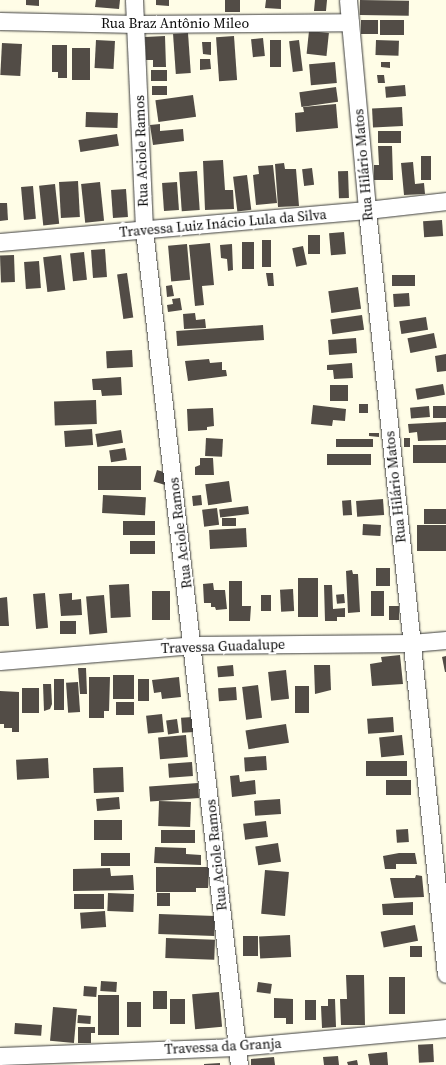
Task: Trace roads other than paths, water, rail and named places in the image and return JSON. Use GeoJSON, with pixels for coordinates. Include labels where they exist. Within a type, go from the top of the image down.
{"type":"FeatureCollection","features":[{"type":"Feature","properties":{"kind":"street","name":"Rua Aciole Ramos"},"geometry":{"type":"LineString","coordinates":[[134,0],[144,230],[193,645],[239,1065]]}},
{"type":"Feature","properties":{"kind":"street","name":"Rua Hilário Matos"},"geometry":{"type":"LineString","coordinates":[[348,0],[367,210],[446,974]]}},
{"type":"Feature","properties":{"kind":"street","name":"Rua Braz Antônio Mileo"},"geometry":{"type":"LineString","coordinates":[[0,21],[136,24],[350,22]]}},
{"type":"Feature","properties":{"kind":"street","name":"Travessa Luiz Inácio Lula da Silva"},"geometry":{"type":"LineString","coordinates":[[0,242],[367,210],[446,201]]}},
{"type":"Feature","properties":{"kind":"street","name":"Travessa Guadalupe"},"geometry":{"type":"LineString","coordinates":[[0,661],[193,645],[411,643],[446,640]]}},
{"type":"Feature","properties":{"kind":"street","name":"Travessa da Granja"},"geometry":{"type":"LineString","coordinates":[[0,1056],[237,1047],[446,1028]]}}]}
